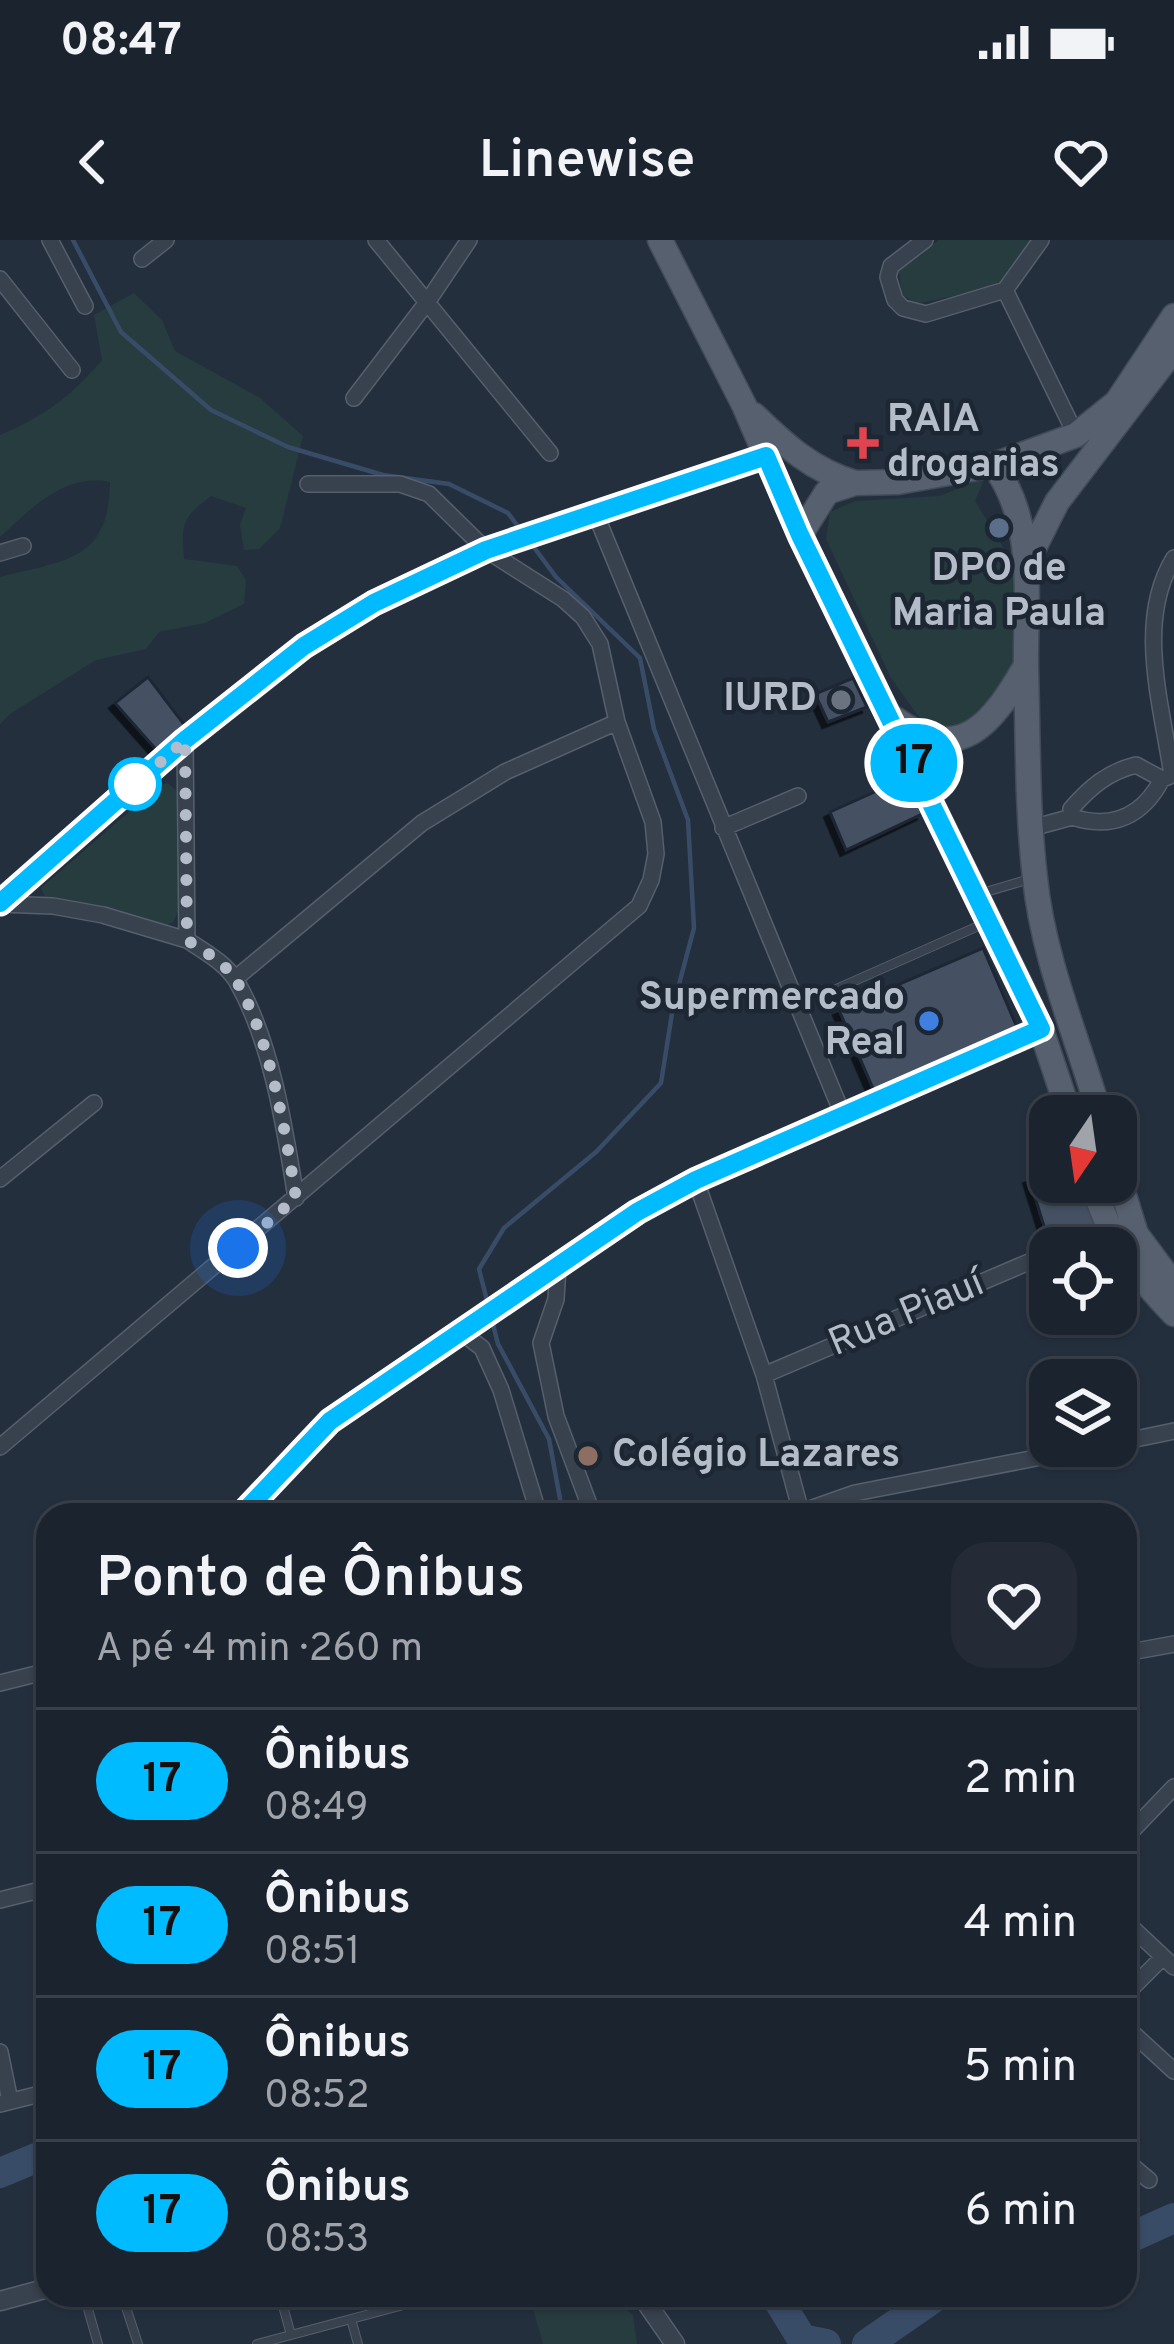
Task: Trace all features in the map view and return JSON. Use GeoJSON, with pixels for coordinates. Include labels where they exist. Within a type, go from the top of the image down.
{"type":"FeatureCollection","features":[{"type":"Feature","properties":{"kind":"main road"},"geometry":{"type":"LineString","coordinates":[[660,240],[744,405],[800,535],[1041,1029],[1063,1095]]}},
{"type":"Feature","properties":{"kind":"main road"},"geometry":{"type":"LineString","coordinates":[[800,535],[827,492],[855,483],[898,482],[994,465],[1076,435],[1117,402],[1174,316]]}},
{"type":"Feature","properties":{"kind":"main road"},"geometry":{"type":"LineString","coordinates":[[1027,562],[1057,502],[1174,349]]}},
{"type":"Feature","properties":{"kind":"main road"},"geometry":{"type":"LineString","coordinates":[[744,405],[794,454],[827,475],[855,483]]}},
{"type":"Feature","properties":{"kind":"main road"},"geometry":{"type":"LineString","coordinates":[[994,465],[1010,488],[1027,562],[1026,665],[1035,878],[1042,922],[1094,1095]]}},
{"type":"Feature","properties":{"kind":"main road"},"geometry":{"type":"LineString","coordinates":[[891,716],[917,734],[946,740],[971,735],[988,723],[1026,665]]}},
{"type":"Feature","properties":{"kind":"main road"},"geometry":{"type":"LineString","coordinates":[[994,930],[1023,948],[1036,937],[1042,922]]}},
{"type":"Feature","properties":{"kind":"main road"},"geometry":{"type":"LineString","coordinates":[[1126,1203],[1136,1234],[1174,1285]]}},
{"type":"Feature","properties":{"kind":"main road"},"geometry":{"type":"LineString","coordinates":[[1137,1273],[1174,1314]]}},
{"type":"Feature","properties":{"kind":"street"},"geometry":{"type":"LineString","coordinates":[[50,240],[85,306]]}},
{"type":"Feature","properties":{"kind":"street"},"geometry":{"type":"LineString","coordinates":[[142,259],[166,240]]}},
{"type":"Feature","properties":{"kind":"street"},"geometry":{"type":"LineString","coordinates":[[376,240],[550,453]]}},
{"type":"Feature","properties":{"kind":"street"},"geometry":{"type":"LineString","coordinates":[[355,398],[469,240]]}},
{"type":"Feature","properties":{"kind":"street"},"geometry":{"type":"LineString","coordinates":[[925,240],[891,266],[889,289],[903,308],[926,314],[1005,290],[1042,240]]}},
{"type":"Feature","properties":{"kind":"street"},"geometry":{"type":"LineString","coordinates":[[0,279],[72,370]]}},
{"type":"Feature","properties":{"kind":"street"},"geometry":{"type":"LineString","coordinates":[[1005,290],[1076,435]]}},
{"type":"Feature","properties":{"kind":"street"},"geometry":{"type":"LineString","coordinates":[[0,903],[185,740],[304,646],[374,603],[486,550],[766,456]]}},
{"type":"Feature","properties":{"kind":"street"},"geometry":{"type":"LineString","coordinates":[[0,1447],[639,905],[651,880],[656,854],[653,822],[617,722],[600,644],[584,617],[486,550],[428,494],[400,484],[308,484]]}},
{"type":"Feature","properties":{"kind":"street"},"geometry":{"type":"LineString","coordinates":[[596,515],[844,1118]]}},
{"type":"Feature","properties":{"kind":"street"},"geometry":{"type":"LineString","coordinates":[[0,553],[23,546]]}},
{"type":"Feature","properties":{"kind":"street"},"geometry":{"type":"LineString","coordinates":[[1032,828],[1072,817],[1096,825],[1121,818],[1149,803],[1170,776],[1155,663],[1154,609],[1162,578],[1174,558]]}},
{"type":"Feature","properties":{"kind":"street"},"geometry":{"type":"LineString","coordinates":[[236,979],[422,824],[506,772],[617,722]]}},
{"type":"Feature","properties":{"kind":"street"},"geometry":{"type":"LineString","coordinates":[[185,740],[187,940]]}},
{"type":"Feature","properties":{"kind":"street"},"geometry":{"type":"LineString","coordinates":[[1072,817],[1072,809],[1084,794],[1118,770],[1136,765],[1170,776]]}},
{"type":"Feature","properties":{"kind":"street"},"geometry":{"type":"LineString","coordinates":[[723,828],[798,796]]}},
{"type":"Feature","properties":{"kind":"street"},"geometry":{"type":"LineString","coordinates":[[0,903],[104,914],[187,940],[236,979],[282,1114],[296,1198]]}},
{"type":"Feature","properties":{"kind":"street"},"geometry":{"type":"LineString","coordinates":[[252,1503],[330,1421],[637,1212],[696,1180],[1041,1029]]}},
{"type":"Feature","properties":{"kind":"street"},"geometry":{"type":"LineString","coordinates":[[0,1179],[94,1103]]}},
{"type":"Feature","properties":{"kind":"street"},"geometry":{"type":"LineString","coordinates":[[696,1180],[764,1376],[797,1503]]}},
{"type":"Feature","properties":{"kind":"street","name":"Rua Piauí"},"geometry":{"type":"LineString","coordinates":[[764,1376],[1029,1262]]}},
{"type":"Feature","properties":{"kind":"street"},"geometry":{"type":"LineString","coordinates":[[558,1267],[556,1299],[541,1342],[556,1417],[588,1503]]}},
{"type":"Feature","properties":{"kind":"street"},"geometry":{"type":"LineString","coordinates":[[464,1330],[482,1348],[502,1390],[535,1503]]}},
{"type":"Feature","properties":{"kind":"street"},"geometry":{"type":"LineString","coordinates":[[1137,1438],[1174,1431]]}},
{"type":"Feature","properties":{"kind":"street"},"geometry":{"type":"LineString","coordinates":[[828,1503],[855,1492],[1029,1459]]}},
{"type":"Feature","properties":{"kind":"street"},"geometry":{"type":"LineString","coordinates":[[1137,1651],[1174,1644]]}},
{"type":"Feature","properties":{"kind":"street"},"geometry":{"type":"LineString","coordinates":[[0,1683],[36,1674]]}},
{"type":"Feature","properties":{"kind":"street"},"geometry":{"type":"LineString","coordinates":[[1137,1826],[1174,1787]]}},
{"type":"Feature","properties":{"kind":"street"},"geometry":{"type":"LineString","coordinates":[[0,1900],[36,1891]]}},
{"type":"Feature","properties":{"kind":"street"},"geometry":{"type":"LineString","coordinates":[[1137,1932],[1168,1962],[1137,1986]]}},
{"type":"Feature","properties":{"kind":"street"},"geometry":{"type":"LineString","coordinates":[[1137,2037],[1174,2071]]}},
{"type":"Feature","properties":{"kind":"street"},"geometry":{"type":"LineString","coordinates":[[0,2052],[5,2102],[36,2095]]}},
{"type":"Feature","properties":{"kind":"street"},"geometry":{"type":"LineString","coordinates":[[1137,2170],[1149,2180]]}},
{"type":"Feature","properties":{"kind":"street"},"geometry":{"type":"LineString","coordinates":[[0,2300],[36,2291]]}},
{"type":"Feature","properties":{"kind":"street"},"geometry":{"type":"LineString","coordinates":[[649,2307],[672,2343]]}},
{"type":"Feature","properties":{"kind":"lane"},"geometry":{"type":"LineString","coordinates":[[977,895],[1035,878]]}},
{"type":"Feature","properties":{"kind":"lane"},"geometry":{"type":"LineString","coordinates":[[825,994],[994,930]]}},
{"type":"Feature","properties":{"kind":"lane"},"geometry":{"type":"LineString","coordinates":[[87,2307],[98,2344]]}},
{"type":"Feature","properties":{"kind":"lane"},"geometry":{"type":"LineString","coordinates":[[126,2307],[138,2344]]}},
{"type":"Feature","properties":{"kind":"lane"},"geometry":{"type":"LineString","coordinates":[[283,2307],[291,2335]]}},
{"type":"Feature","properties":{"kind":"lane"},"geometry":{"type":"LineString","coordinates":[[256,2344],[395,2307]]}},
{"type":"Feature","properties":{"kind":"lane"},"geometry":{"type":"LineString","coordinates":[[351,2319],[358,2344]]}},
{"type":"Feature","properties":{"kind":"lane"},"geometry":{"type":"LineString","coordinates":[[311,2330],[315,2344]]}},
{"type":"Feature","properties":{"kind":"green space"},"geometry":{"type":"Polygon","coordinates":[[[939,240],[1032,240],[1007,278],[995,287],[916,304],[902,294],[899,271],[939,240]]]}},
{"type":"Feature","properties":{"kind":"green space"},"geometry":{"type":"Polygon","coordinates":[[[134,293],[162,320],[175,351],[260,398],[303,436],[280,528],[259,549],[244,550],[240,525],[246,508],[211,496],[186,522],[184,559],[237,566],[246,580],[244,604],[205,623],[159,632],[146,649],[96,660],[0,724],[0,577],[64,560],[92,542],[108,508],[110,482],[63,488],[0,537],[0,435],[43,413],[91,373],[102,360],[94,315],[134,293]]]}},
{"type":"Feature","properties":{"kind":"green space"},"geometry":{"type":"Polygon","coordinates":[[[985,477],[975,501],[1006,552],[1022,553],[1020,653],[994,709],[949,730],[919,717],[891,678],[826,539],[830,512],[855,501],[940,496],[985,477]]]}},
{"type":"Feature","properties":{"kind":"green space"},"geometry":{"type":"Polygon","coordinates":[[[168,783],[180,794],[179,910],[173,922],[162,928],[74,901],[46,900],[41,888],[168,783]]]}},
{"type":"Feature","properties":{"kind":"green space"},"geometry":{"type":"Polygon","coordinates":[[[532,2307],[623,2307],[633,2315],[637,2344],[543,2344],[532,2307]]]}},
{"type":"Feature","properties":{"kind":"building"},"geometry":{"type":"Polygon","coordinates":[[[148,677],[189,731],[160,754],[115,703],[148,677]]]}},
{"type":"Feature","properties":{"kind":"building","name":"IURD"},"geometry":{"type":"Polygon","coordinates":[[[853,678],[867,707],[828,722],[815,694],[853,678]]]}},
{"type":"Feature","properties":{"kind":"building"},"geometry":{"type":"Polygon","coordinates":[[[908,777],[922,814],[846,850],[830,812],[908,777]]]}},
{"type":"Feature","properties":{"kind":"building","name":"Supermercado Real"},"geometry":{"type":"Polygon","coordinates":[[[983,948],[1019,1032],[875,1093],[839,1010],[983,948]]]}},
{"type":"Feature","properties":{"kind":"building"},"geometry":{"type":"Polygon","coordinates":[[[1037,1203],[1090,1203],[1097,1225],[1090,1227],[1044,1227],[1037,1203]]]}},
{"type":"Feature","properties":{"kind":"waterway"},"geometry":{"type":"LineString","coordinates":[[73,240],[121,332],[211,410],[288,447],[383,475],[449,484],[508,513],[523,533]]}},
{"type":"Feature","properties":{"kind":"waterway"},"geometry":{"type":"LineString","coordinates":[[530,542],[556,577],[640,658],[654,729],[688,820],[694,928],[673,1007],[661,1083],[596,1152],[504,1228],[479,1269],[498,1344],[549,1439],[561,1503]]}},
{"type":"Feature","properties":{"kind":"waterway"},"geometry":{"type":"LineString","coordinates":[[0,2173],[36,2158]]}},
{"type":"Feature","properties":{"kind":"waterway"},"geometry":{"type":"LineString","coordinates":[[1137,2235],[1174,2218]]}},
{"type":"Feature","properties":{"kind":"waterway"},"geometry":{"type":"LineString","coordinates":[[782,2307],[802,2339],[826,2344]]}},
{"type":"Feature","properties":{"kind":"waterway"},"geometry":{"type":"LineString","coordinates":[[867,2344],[921,2307]]}},
{"type":"Feature","properties":{"kind":"bus line","name":"17"},"geometry":{"type":"LineString","coordinates":[[0,903],[185,740],[304,646],[374,603],[486,550],[766,456],[1041,1029],[696,1180],[637,1212],[330,1421],[251,1503]]}},
{"type":"Feature","properties":{"kind":"place","name":"RAIA drogarias"},"geometry":{"type":"Point","coordinates":[863,443]}},
{"type":"Feature","properties":{"kind":"place","name":"DPO de Maria Paula"},"geometry":{"type":"Point","coordinates":[999,528]}},
{"type":"Feature","properties":{"kind":"place","name":"IURD"},"geometry":{"type":"Point","coordinates":[841,700]}},
{"type":"Feature","properties":{"kind":"place","name":"Supermercado Real"},"geometry":{"type":"Point","coordinates":[929,1021]}},
{"type":"Feature","properties":{"kind":"place","name":"Colégio Lazares"},"geometry":{"type":"Point","coordinates":[588,1456]}},
{"type":"Feature","properties":{"kind":"route"},"geometry":{"type":"LineString","coordinates":[[135,784],[124,795],[185,740],[187,940],[236,979],[282,1114],[296,1198],[238,1248]]}}]}
